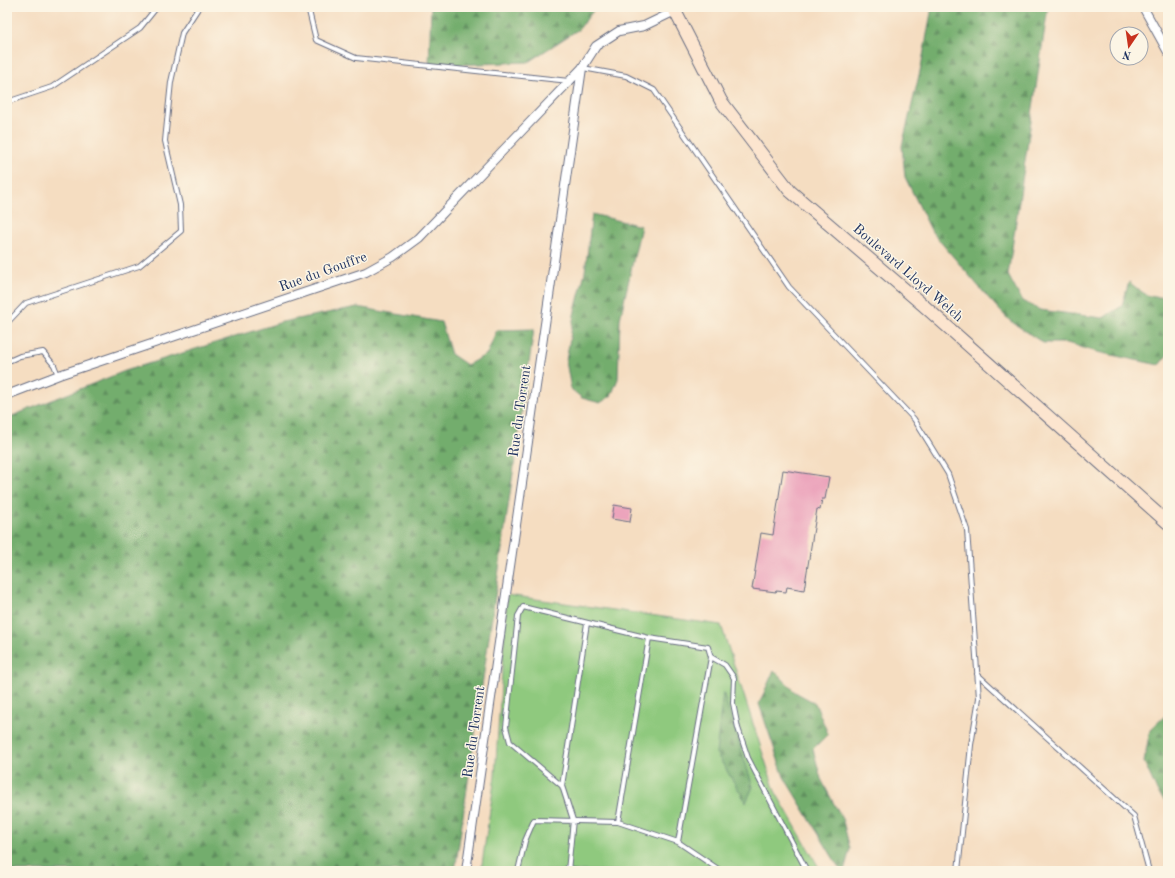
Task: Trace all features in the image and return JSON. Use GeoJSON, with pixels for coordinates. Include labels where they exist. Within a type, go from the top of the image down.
{"type":"FeatureCollection","features":[{"type":"Feature","properties":{"kind":"main road","name":"Boulevard Lloyd Welch"},"geometry":{"type":"LineString","coordinates":[[675,9],[721,101],[790,191],[923,305],[1168,523]]}},
{"type":"Feature","properties":{"kind":"street"},"geometry":{"type":"LineString","coordinates":[[1143,7],[1168,52]]}},
{"type":"Feature","properties":{"kind":"street","name":"Rue du Torrent"},"geometry":{"type":"LineString","coordinates":[[466,871],[582,68],[596,46],[619,31],[644,26],[675,9]]}},
{"type":"Feature","properties":{"kind":"street","name":"Rue du Gouffre"},"geometry":{"type":"LineString","coordinates":[[7,395],[59,375],[366,272],[393,257],[419,238],[582,68]]}},
{"type":"Feature","properties":{"kind":"lane"},"geometry":{"type":"LineString","coordinates":[[7,102],[52,87],[140,28],[157,7]]}},
{"type":"Feature","properties":{"kind":"lane"},"geometry":{"type":"LineString","coordinates":[[7,323],[26,303],[138,266],[181,231],[180,205],[165,141],[171,82],[182,33],[199,7]]}},
{"type":"Feature","properties":{"kind":"lane"},"geometry":{"type":"LineString","coordinates":[[308,7],[316,40],[356,58],[570,81]]}},
{"type":"Feature","properties":{"kind":"lane"},"geometry":{"type":"LineString","coordinates":[[582,68],[626,76],[654,90],[789,287],[914,419],[948,474],[967,530],[979,698],[971,745],[958,871]]}},
{"type":"Feature","properties":{"kind":"lane"},"geometry":{"type":"LineString","coordinates":[[7,360],[43,352],[54,365],[59,375]]}},
{"type":"Feature","properties":{"kind":"lane"},"geometry":{"type":"LineString","coordinates":[[562,786],[510,742],[506,727],[518,616],[523,607],[649,638],[708,647],[711,657],[678,842]]}},
{"type":"Feature","properties":{"kind":"lane"},"geometry":{"type":"LineString","coordinates":[[578,871],[568,869],[573,820],[562,786],[587,623]]}},
{"type":"Feature","properties":{"kind":"lane"},"geometry":{"type":"LineString","coordinates":[[618,822],[649,638]]}},
{"type":"Feature","properties":{"kind":"lane"},"geometry":{"type":"LineString","coordinates":[[711,657],[725,665],[734,678],[733,703],[738,728],[748,758],[807,871]]}},
{"type":"Feature","properties":{"kind":"lane"},"geometry":{"type":"LineString","coordinates":[[977,674],[1134,816],[1149,871]]}},
{"type":"Feature","properties":{"kind":"lane"},"geometry":{"type":"LineString","coordinates":[[518,871],[525,841],[534,820],[573,820],[618,822],[678,842],[721,871]]}},
{"type":"Feature","properties":{"kind":"green space"},"geometry":{"type":"Polygon","coordinates":[[[431,7],[596,7],[579,29],[528,62],[429,66],[431,7]]]}},
{"type":"Feature","properties":{"kind":"green space"},"geometry":{"type":"Polygon","coordinates":[[[932,7],[1048,7],[1008,275],[1022,301],[1040,310],[1103,318],[1122,306],[1129,282],[1146,295],[1161,297],[1167,296],[1168,279],[1168,354],[1159,365],[1097,352],[1067,343],[1043,343],[1009,320],[932,232],[905,177],[902,146],[921,67],[932,7]]]}},
{"type":"Feature","properties":{"kind":"green space"},"geometry":{"type":"Polygon","coordinates":[[[592,214],[641,226],[620,319],[618,379],[611,396],[600,403],[582,398],[571,389],[566,361],[574,315],[585,272],[592,214]]]}},
{"type":"Feature","properties":{"kind":"green space"},"geometry":{"type":"Polygon","coordinates":[[[357,307],[441,322],[451,354],[467,365],[487,354],[497,330],[534,329],[455,871],[7,871],[7,418],[125,371],[282,322],[357,307]]]}},
{"type":"Feature","properties":{"kind":"green space"},"geometry":{"type":"Polygon","coordinates":[[[507,595],[721,625],[775,791],[821,871],[481,871],[495,776],[507,595]]]}},
{"type":"Feature","properties":{"kind":"green space"},"geometry":{"type":"Polygon","coordinates":[[[774,670],[795,692],[815,703],[828,734],[813,749],[821,779],[843,821],[850,849],[844,871],[841,871],[784,777],[759,704],[774,670]]]}},
{"type":"Feature","properties":{"kind":"green space"},"geometry":{"type":"Polygon","coordinates":[[[723,692],[753,787],[746,802],[716,753],[723,692]]]}},
{"type":"Feature","properties":{"kind":"green space"},"geometry":{"type":"Polygon","coordinates":[[[1168,713],[1168,804],[1158,793],[1144,762],[1150,730],[1168,713]]]}},
{"type":"Feature","properties":{"kind":"building"},"geometry":{"type":"Polygon","coordinates":[[[783,470],[829,477],[825,499],[822,499],[820,510],[817,509],[804,590],[787,587],[786,592],[752,589],[761,533],[773,535],[783,470]]]}},
{"type":"Feature","properties":{"kind":"building"},"geometry":{"type":"Polygon","coordinates":[[[614,505],[632,508],[630,522],[612,519],[614,505]]]}}]}
